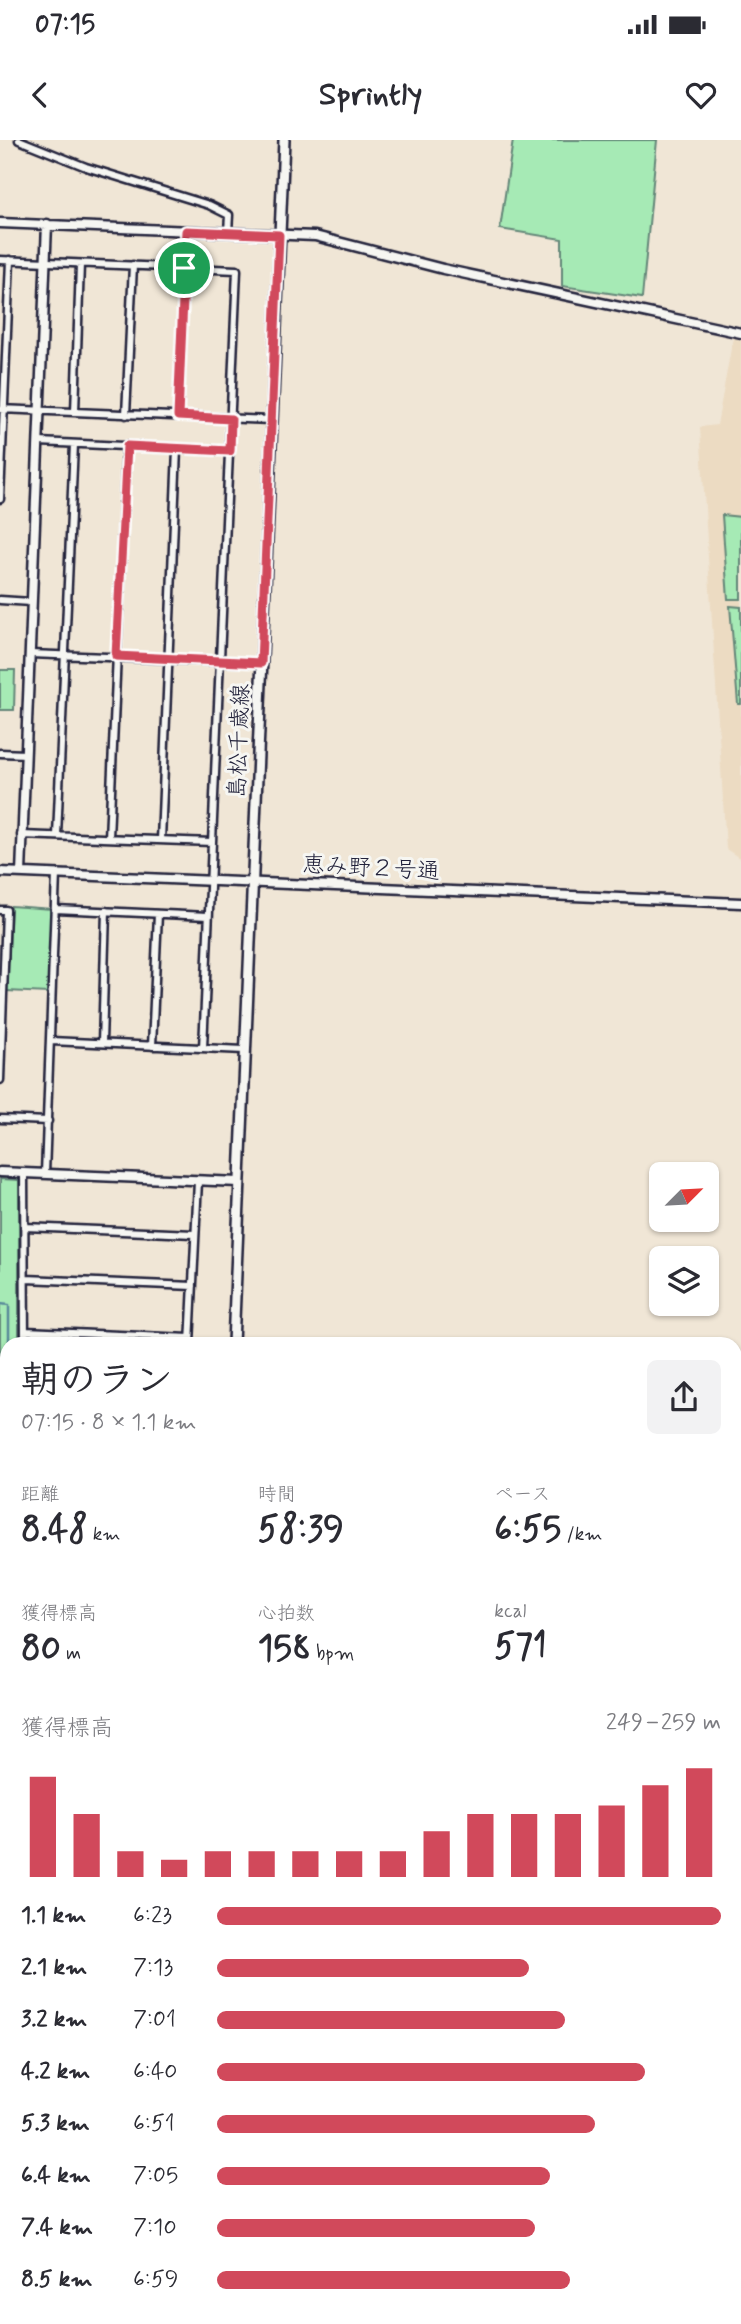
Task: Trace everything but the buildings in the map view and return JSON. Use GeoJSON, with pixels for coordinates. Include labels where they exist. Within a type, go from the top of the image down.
{"type":"FeatureCollection","features":[{"type":"Feature","properties":{"kind":"main road","name":"島松千歳線"},"geometry":{"type":"LineString","coordinates":[[233,1337],[284,140]]}},
{"type":"Feature","properties":{"kind":"street"},"geometry":{"type":"LineString","coordinates":[[19,140],[86,167],[209,205],[229,215],[228,232]]}},
{"type":"Feature","properties":{"kind":"street"},"geometry":{"type":"LineString","coordinates":[[0,223],[315,236],[443,269],[741,333]]}},
{"type":"Feature","properties":{"kind":"street"},"geometry":{"type":"LineString","coordinates":[[21,873],[47,224]]}},
{"type":"Feature","properties":{"kind":"street"},"geometry":{"type":"LineString","coordinates":[[178,416],[186,231]]}},
{"type":"Feature","properties":{"kind":"street"},"geometry":{"type":"LineString","coordinates":[[0,260],[237,270],[203,1048]]}},
{"type":"Feature","properties":{"kind":"street"},"geometry":{"type":"LineString","coordinates":[[0,499],[10,260]]}},
{"type":"Feature","properties":{"kind":"street"},"geometry":{"type":"LineString","coordinates":[[75,412],[80,264]]}},
{"type":"Feature","properties":{"kind":"street"},"geometry":{"type":"LineString","coordinates":[[126,415],[133,265]]}},
{"type":"Feature","properties":{"kind":"street"},"geometry":{"type":"LineString","coordinates":[[2,409],[271,420]]}},
{"type":"Feature","properties":{"kind":"street"},"geometry":{"type":"LineString","coordinates":[[38,442],[230,451]]}},
{"type":"Feature","properties":{"kind":"street"},"geometry":{"type":"LineString","coordinates":[[57,836],[74,444]]}},
{"type":"Feature","properties":{"kind":"street"},"geometry":{"type":"LineString","coordinates":[[109,838],[127,446]]}},
{"type":"Feature","properties":{"kind":"street"},"geometry":{"type":"LineString","coordinates":[[161,840],[177,449]]}},
{"type":"Feature","properties":{"kind":"street"},"geometry":{"type":"LineString","coordinates":[[0,600],[32,602]]}},
{"type":"Feature","properties":{"kind":"street"},"geometry":{"type":"LineString","coordinates":[[30,654],[261,663]]}},
{"type":"Feature","properties":{"kind":"street"},"geometry":{"type":"LineString","coordinates":[[0,752],[26,754]]}},
{"type":"Feature","properties":{"kind":"street"},"geometry":{"type":"LineString","coordinates":[[21,835],[212,842]]}},
{"type":"Feature","properties":{"kind":"street","name":"恵み野２号通"},"geometry":{"type":"LineString","coordinates":[[0,872],[741,903]]}},
{"type":"Feature","properties":{"kind":"street"},"geometry":{"type":"LineString","coordinates":[[45,1174],[56,874]]}},
{"type":"Feature","properties":{"kind":"street"},"geometry":{"type":"LineString","coordinates":[[0,909],[6,910],[0,1080]]}},
{"type":"Feature","properties":{"kind":"street"},"geometry":{"type":"LineString","coordinates":[[55,909],[208,916]]}},
{"type":"Feature","properties":{"kind":"street"},"geometry":{"type":"LineString","coordinates":[[102,1043],[106,911]]}},
{"type":"Feature","properties":{"kind":"street"},"geometry":{"type":"LineString","coordinates":[[152,1046],[158,914]]}},
{"type":"Feature","properties":{"kind":"street"},"geometry":{"type":"LineString","coordinates":[[51,1041],[244,1050]]}},
{"type":"Feature","properties":{"kind":"street"},"geometry":{"type":"LineString","coordinates":[[0,1119],[48,1121]]}},
{"type":"Feature","properties":{"kind":"street"},"geometry":{"type":"LineString","coordinates":[[0,1172],[239,1182]]}},
{"type":"Feature","properties":{"kind":"street"},"geometry":{"type":"LineString","coordinates":[[24,1173],[25,1337]]}},
{"type":"Feature","properties":{"kind":"street"},"geometry":{"type":"LineString","coordinates":[[190,1337],[198,1181]]}},
{"type":"Feature","properties":{"kind":"street"},"geometry":{"type":"LineString","coordinates":[[25,1227],[194,1234]]}},
{"type":"Feature","properties":{"kind":"street"},"geometry":{"type":"LineString","coordinates":[[26,1279],[193,1286]]}},
{"type":"Feature","properties":{"kind":"street"},"geometry":{"type":"LineString","coordinates":[[25,1331],[124,1337]]}},
{"type":"Feature","properties":{"kind":"shaded area"},"geometry":{"type":"Polygon","coordinates":[[[733,338],[741,340],[741,859],[726,849],[700,427],[717,425],[733,338]]]}},
{"type":"Feature","properties":{"kind":"green space"},"geometry":{"type":"Polygon","coordinates":[[[513,140],[657,140],[642,298],[562,286],[562,239],[500,229],[513,140]]]}},
{"type":"Feature","properties":{"kind":"green space"},"geometry":{"type":"Polygon","coordinates":[[[722,515],[741,517],[741,599],[728,599],[722,515]]]}},
{"type":"Feature","properties":{"kind":"green space"},"geometry":{"type":"Polygon","coordinates":[[[730,606],[741,607],[741,704],[738,704],[730,606]]]}},
{"type":"Feature","properties":{"kind":"green space"},"geometry":{"type":"Polygon","coordinates":[[[0,670],[15,670],[14,710],[0,710],[0,670]]]}},
{"type":"Feature","properties":{"kind":"green space"},"geometry":{"type":"Polygon","coordinates":[[[11,906],[52,909],[48,993],[7,991],[11,906]]]}},
{"type":"Feature","properties":{"kind":"green space"},"geometry":{"type":"Polygon","coordinates":[[[0,1179],[19,1180],[19,1337],[0,1337],[0,1179]]]}},
{"type":"Feature","properties":{"kind":"waterway"},"geometry":{"type":"LineString","coordinates":[[0,1304],[9,1305],[9,1337]]}},
{"type":"Feature","properties":{"kind":"route"},"geometry":{"type":"LineString","coordinates":[[186,231],[279,235],[261,663],[116,656],[127,446],[230,451],[231,419],[178,416],[184,268],[186,231]]}}]}
